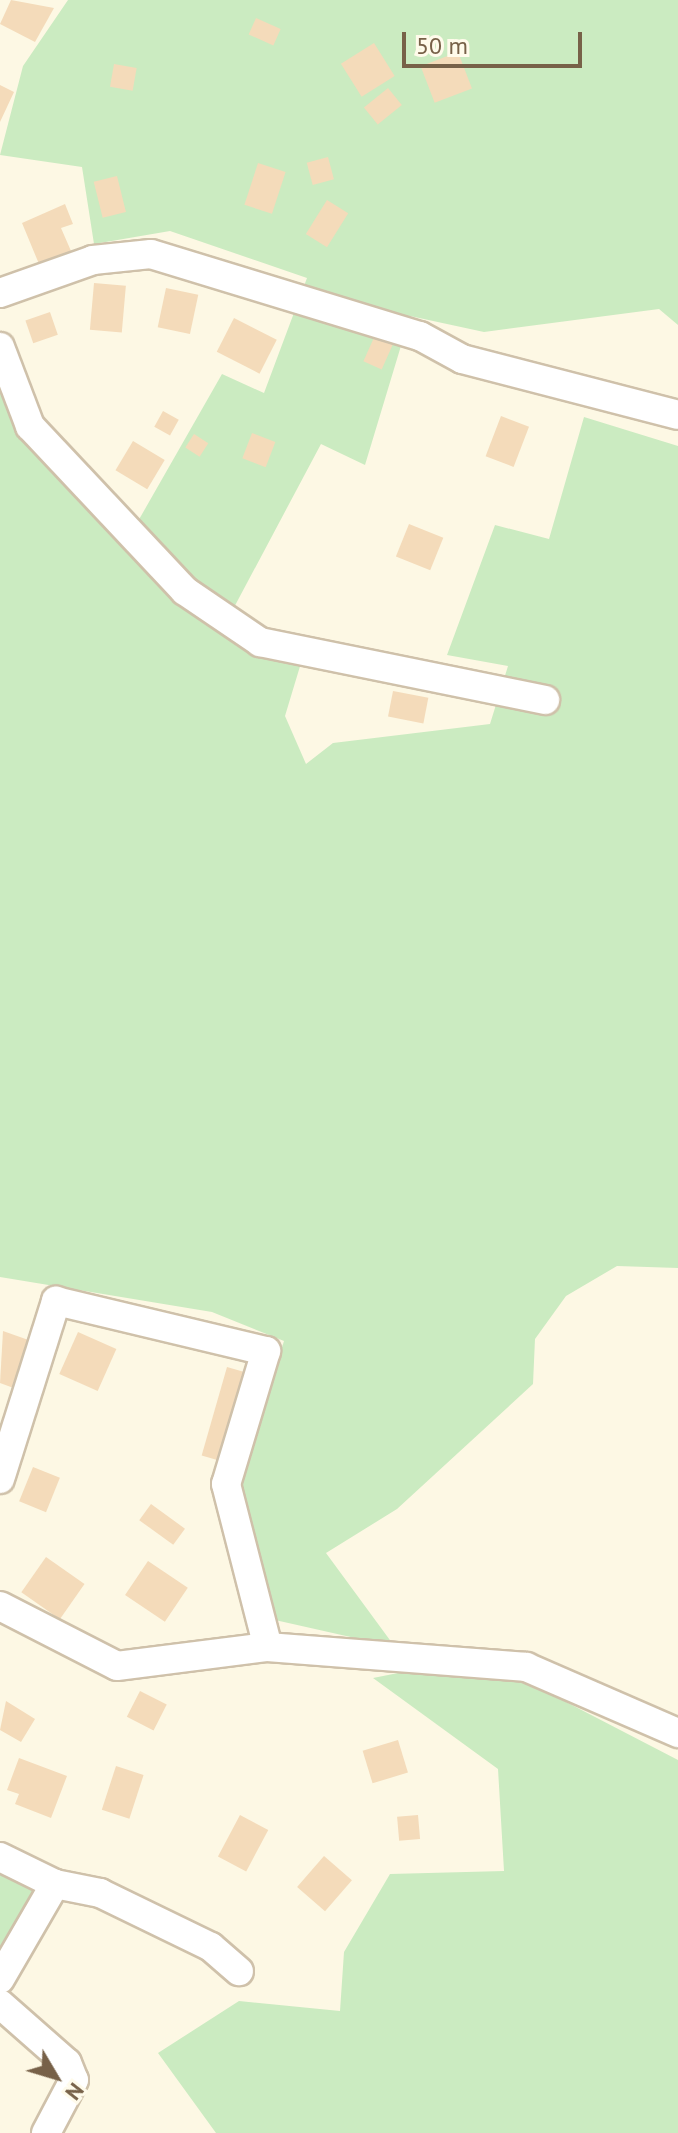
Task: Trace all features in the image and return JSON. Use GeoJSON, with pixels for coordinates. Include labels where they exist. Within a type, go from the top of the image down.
{"type":"FeatureCollection","features":[{"type":"Feature","properties":{"kind":"street"},"geometry":{"type":"LineString","coordinates":[[0,293],[93,260],[151,254],[420,336],[462,359],[678,415]]}},
{"type":"Feature","properties":{"kind":"street"},"geometry":{"type":"LineString","coordinates":[[0,347],[30,426],[185,591],[260,642],[545,700]]}},
{"type":"Feature","properties":{"kind":"street"},"geometry":{"type":"LineString","coordinates":[[0,1479],[56,1301],[266,1351],[226,1484],[268,1647]]}},
{"type":"Feature","properties":{"kind":"street"},"geometry":{"type":"LineString","coordinates":[[0,1606],[117,1666],[268,1647],[526,1667],[678,1733]]}},
{"type":"Feature","properties":{"kind":"street"},"geometry":{"type":"LineString","coordinates":[[0,1857],[55,1884],[100,1893],[211,1947],[239,1971]]}},
{"type":"Feature","properties":{"kind":"street"},"geometry":{"type":"LineString","coordinates":[[0,1979],[55,1884]]}},
{"type":"Feature","properties":{"kind":"street"},"geometry":{"type":"LineString","coordinates":[[0,2004],[67,2063],[74,2080],[46,2133]]}},
{"type":"Feature","properties":{"kind":"green space"},"geometry":{"type":"Polygon","coordinates":[[[68,0],[678,0],[678,325],[659,309],[484,332],[410,316],[365,465],[321,444],[222,630],[301,663],[285,716],[306,764],[333,743],[490,724],[508,666],[447,655],[495,525],[549,539],[584,417],[678,446],[678,1268],[617,1266],[566,1296],[535,1339],[533,1384],[397,1509],[326,1553],[395,1647],[275,1620],[240,1477],[284,1341],[212,1312],[0,1277],[0,393],[31,445],[125,544],[222,374],[264,393],[307,278],[170,231],[94,244],[82,167],[0,155],[23,66],[68,0]]]}},
{"type":"Feature","properties":{"kind":"green space"},"geometry":{"type":"Polygon","coordinates":[[[433,1666],[514,1675],[678,1760],[678,2133],[216,2133],[158,2053],[239,2001],[340,2011],[344,1952],[390,1874],[504,1871],[498,1769],[373,1678],[433,1666]]]}},
{"type":"Feature","properties":{"kind":"green space"},"geometry":{"type":"Polygon","coordinates":[[[0,1871],[37,1890],[0,1961],[0,1871]]]}},
{"type":"Feature","properties":{"kind":"building"},"geometry":{"type":"Polygon","coordinates":[[[11,0],[54,8],[35,42],[0,24],[11,0]]]}},
{"type":"Feature","properties":{"kind":"building"},"geometry":{"type":"Polygon","coordinates":[[[256,18],[281,29],[273,45],[249,34],[256,18]]]}},
{"type":"Feature","properties":{"kind":"building"},"geometry":{"type":"Polygon","coordinates":[[[374,43],[395,76],[362,97],[341,64],[374,43]]]}},
{"type":"Feature","properties":{"kind":"building"},"geometry":{"type":"Polygon","coordinates":[[[458,52],[472,88],[435,103],[421,66],[458,52]]]}},
{"type":"Feature","properties":{"kind":"building"},"geometry":{"type":"Polygon","coordinates":[[[114,64],[137,68],[133,91],[110,87],[114,64]]]}},
{"type":"Feature","properties":{"kind":"building"},"geometry":{"type":"Polygon","coordinates":[[[0,85],[14,92],[0,122],[0,85]]]}},
{"type":"Feature","properties":{"kind":"building"},"geometry":{"type":"Polygon","coordinates":[[[388,88],[402,105],[378,125],[364,108],[388,88]]]}},
{"type":"Feature","properties":{"kind":"building"},"geometry":{"type":"Polygon","coordinates":[[[328,157],[334,179],[313,185],[307,163],[328,157]]]}},
{"type":"Feature","properties":{"kind":"building"},"geometry":{"type":"Polygon","coordinates":[[[258,163],[286,172],[272,214],[244,205],[258,163]]]}},
{"type":"Feature","properties":{"kind":"building"},"geometry":{"type":"Polygon","coordinates":[[[117,176],[126,212],[103,218],[94,182],[117,176]]]}},
{"type":"Feature","properties":{"kind":"building"},"geometry":{"type":"Polygon","coordinates":[[[327,200],[348,213],[327,247],[306,234],[327,200]]]}},
{"type":"Feature","properties":{"kind":"building"},"geometry":{"type":"Polygon","coordinates":[[[65,204],[73,224],[61,228],[71,251],[39,264],[22,223],[65,204]]]}},
{"type":"Feature","properties":{"kind":"building"},"geometry":{"type":"Polygon","coordinates":[[[94,283],[126,286],[122,333],[90,330],[94,283]]]}},
{"type":"Feature","properties":{"kind":"building"},"geometry":{"type":"Polygon","coordinates":[[[166,288],[198,295],[190,334],[158,327],[166,288]]]}},
{"type":"Feature","properties":{"kind":"building"},"geometry":{"type":"Polygon","coordinates":[[[50,312],[58,335],[33,343],[25,320],[50,312]]]}},
{"type":"Feature","properties":{"kind":"building"},"geometry":{"type":"Polygon","coordinates":[[[234,318],[277,340],[260,374],[217,352],[234,318]]]}},
{"type":"Feature","properties":{"kind":"building"},"geometry":{"type":"Polygon","coordinates":[[[376,333],[394,341],[382,369],[363,361],[376,333]]]}},
{"type":"Feature","properties":{"kind":"building"},"geometry":{"type":"Polygon","coordinates":[[[163,411],[179,420],[170,435],[154,427],[163,411]]]}},
{"type":"Feature","properties":{"kind":"building"},"geometry":{"type":"Polygon","coordinates":[[[501,416],[529,427],[514,467],[486,456],[501,416]]]}},
{"type":"Feature","properties":{"kind":"building"},"geometry":{"type":"Polygon","coordinates":[[[252,433],[275,442],[266,467],[242,458],[252,433]]]}},
{"type":"Feature","properties":{"kind":"building"},"geometry":{"type":"Polygon","coordinates":[[[194,434],[208,443],[200,457],[185,447],[194,434]]]}},
{"type":"Feature","properties":{"kind":"building"},"geometry":{"type":"Polygon","coordinates":[[[133,441],[165,460],[147,489],[115,470],[133,441]]]}},
{"type":"Feature","properties":{"kind":"building"},"geometry":{"type":"Polygon","coordinates":[[[409,524],[443,538],[430,570],[396,556],[409,524]]]}},
{"type":"Feature","properties":{"kind":"building"},"geometry":{"type":"Polygon","coordinates":[[[393,691],[428,698],[423,723],[388,717],[393,691]]]}},
{"type":"Feature","properties":{"kind":"building"},"geometry":{"type":"Polygon","coordinates":[[[3,1331],[37,1343],[19,1390],[0,1383],[3,1331]]]}},
{"type":"Feature","properties":{"kind":"building"},"geometry":{"type":"Polygon","coordinates":[[[78,1332],[116,1349],[98,1391],[59,1374],[78,1332]]]}},
{"type":"Feature","properties":{"kind":"building"},"geometry":{"type":"Polygon","coordinates":[[[227,1367],[244,1372],[219,1460],[202,1455],[227,1367]]]}},
{"type":"Feature","properties":{"kind":"building"},"geometry":{"type":"Polygon","coordinates":[[[33,1467],[60,1478],[46,1512],[19,1501],[33,1467]]]}},
{"type":"Feature","properties":{"kind":"building"},"geometry":{"type":"Polygon","coordinates":[[[151,1504],[185,1529],[173,1545],[139,1520],[151,1504]]]}},
{"type":"Feature","properties":{"kind":"building"},"geometry":{"type":"Polygon","coordinates":[[[46,1557],[85,1584],[60,1619],[21,1592],[46,1557]]]}},
{"type":"Feature","properties":{"kind":"building"},"geometry":{"type":"Polygon","coordinates":[[[148,1561],[188,1588],[165,1622],[125,1595],[148,1561]]]}},
{"type":"Feature","properties":{"kind":"building"},"geometry":{"type":"Polygon","coordinates":[[[140,1691],[167,1705],[154,1730],[127,1717],[140,1691]]]}},
{"type":"Feature","properties":{"kind":"building"},"geometry":{"type":"Polygon","coordinates":[[[6,1701],[35,1719],[21,1742],[0,1730],[6,1701]]]}},
{"type":"Feature","properties":{"kind":"building"},"geometry":{"type":"Polygon","coordinates":[[[398,1740],[408,1773],[373,1783],[363,1751],[398,1740]]]}},
{"type":"Feature","properties":{"kind":"building"},"geometry":{"type":"Polygon","coordinates":[[[19,1758],[67,1776],[51,1818],[15,1804],[19,1794],[7,1790],[19,1758]]]}},
{"type":"Feature","properties":{"kind":"building"},"geometry":{"type":"Polygon","coordinates":[[[116,1766],[144,1775],[129,1819],[102,1810],[116,1766]]]}},
{"type":"Feature","properties":{"kind":"building"},"geometry":{"type":"Polygon","coordinates":[[[240,1815],[268,1830],[246,1872],[218,1856],[240,1815]]]}},
{"type":"Feature","properties":{"kind":"building"},"geometry":{"type":"Polygon","coordinates":[[[418,1815],[420,1839],[399,1841],[397,1817],[418,1815]]]}},
{"type":"Feature","properties":{"kind":"building"},"geometry":{"type":"Polygon","coordinates":[[[324,1856],[352,1880],[325,1911],[297,1887],[324,1856]]]}}]}
